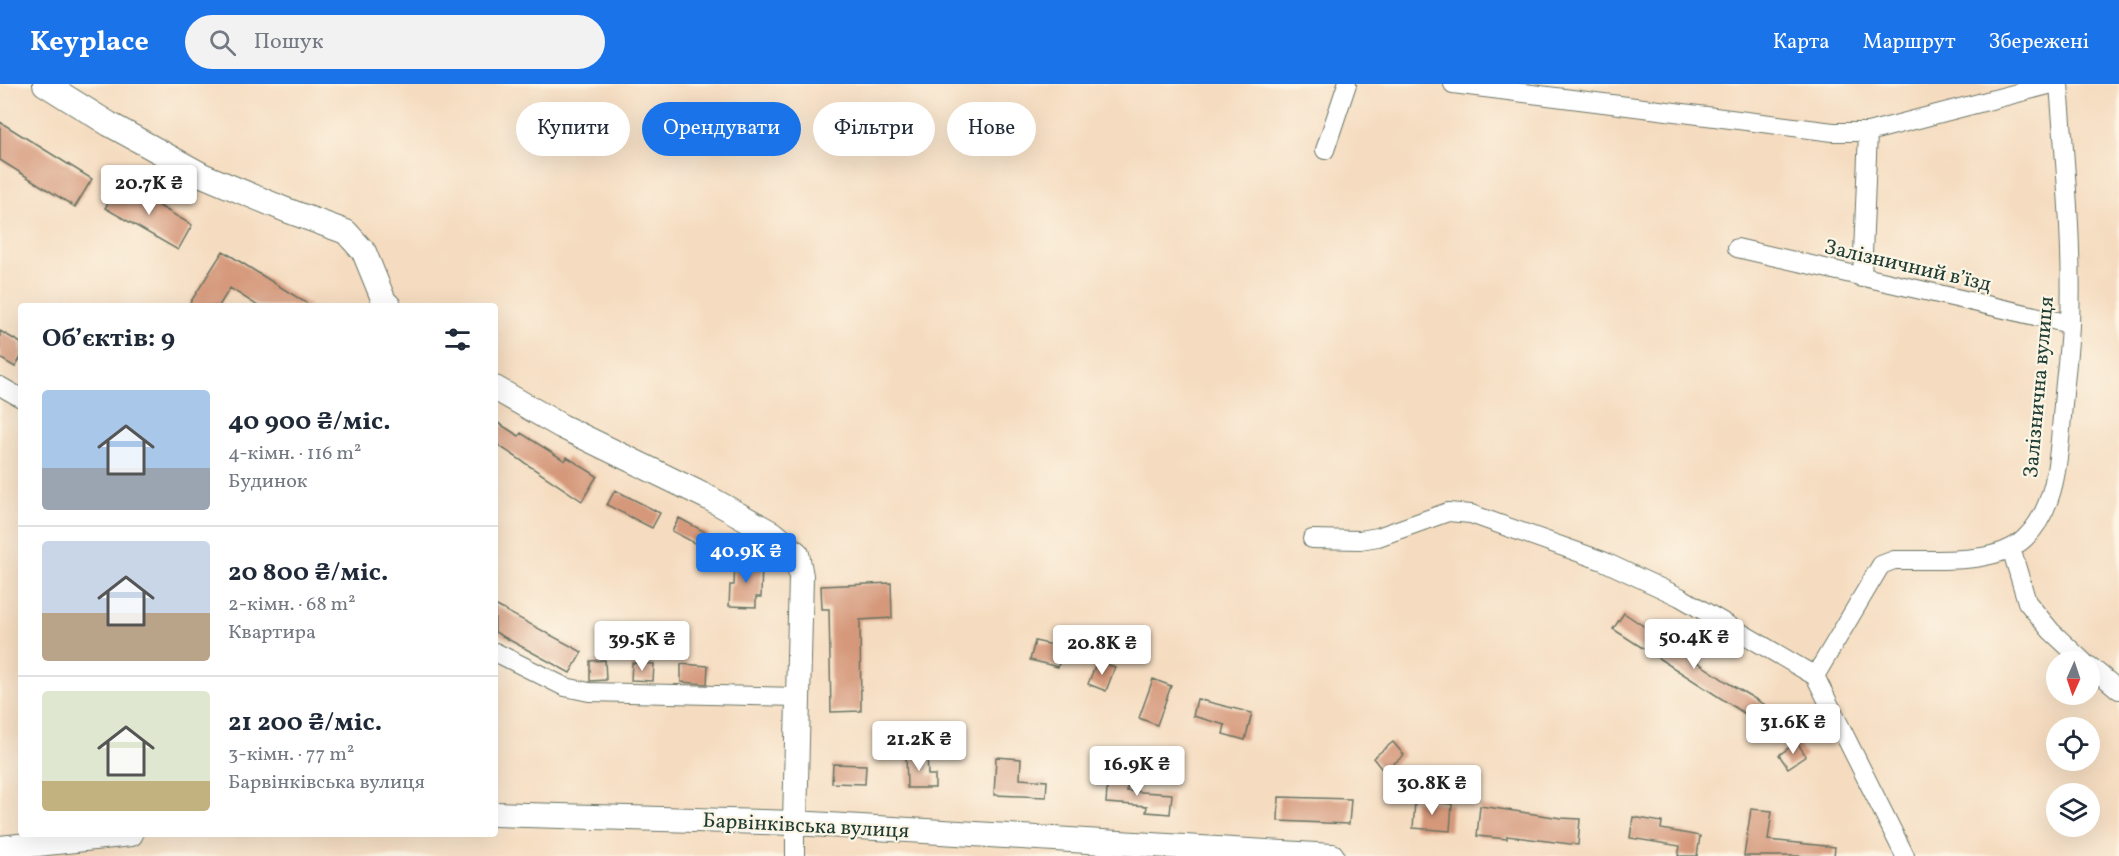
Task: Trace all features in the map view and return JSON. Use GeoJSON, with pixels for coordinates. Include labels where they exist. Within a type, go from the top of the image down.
{"type":"FeatureCollection","features":[{"type":"Feature","properties":{"kind":"street"},"geometry":{"type":"LineString","coordinates":[[45,84],[109,124],[202,175],[346,232],[364,252],[386,303]]}},
{"type":"Feature","properties":{"kind":"street"},"geometry":{"type":"LineString","coordinates":[[1325,150],[1347,84]]}},
{"type":"Feature","properties":{"kind":"street"},"geometry":{"type":"LineString","coordinates":[[1453,84],[1833,132],[1868,132],[2052,84]]}},
{"type":"Feature","properties":{"kind":"street","name":"Залізнична вулиця"},"geometry":{"type":"LineString","coordinates":[[1815,676],[1881,565],[1894,560],[1986,557],[2011,548],[2025,538],[2038,522],[2050,496],[2060,438],[2070,324],[2068,202],[2059,84]]}},
{"type":"Feature","properties":{"kind":"street"},"geometry":{"type":"LineString","coordinates":[[1862,278],[1868,132]]}},
{"type":"Feature","properties":{"kind":"street","name":"Залізничний в’їзд"},"geometry":{"type":"LineString","coordinates":[[1737,248],[2070,324]]}},
{"type":"Feature","properties":{"kind":"street"},"geometry":{"type":"LineString","coordinates":[[0,386],[18,396]]}},
{"type":"Feature","properties":{"kind":"street"},"geometry":{"type":"LineString","coordinates":[[498,390],[561,426],[709,498],[775,535],[797,554],[801,576],[795,856]]}},
{"type":"Feature","properties":{"kind":"street"},"geometry":{"type":"LineString","coordinates":[[1312,538],[1369,538],[1396,532],[1448,512],[1471,514],[1603,561],[1660,588],[1815,676],[1905,856]]}},
{"type":"Feature","properties":{"kind":"street"},"geometry":{"type":"LineString","coordinates":[[2011,548],[2027,602],[2051,631],[2072,651]]}},
{"type":"Feature","properties":{"kind":"street"},"geometry":{"type":"LineString","coordinates":[[498,654],[565,687],[589,692],[797,697]]}},
{"type":"Feature","properties":{"kind":"street"},"geometry":{"type":"LineString","coordinates":[[2100,674],[2119,690]]}},
{"type":"Feature","properties":{"kind":"street","name":"Барвінківська вулиця"},"geometry":{"type":"LineString","coordinates":[[498,814],[795,823],[1154,850],[1332,856]]}},
{"type":"Feature","properties":{"kind":"street"},"geometry":{"type":"LineString","coordinates":[[0,848],[103,837]]}},
{"type":"Feature","properties":{"kind":"building"},"geometry":{"type":"Polygon","coordinates":[[[0,122],[92,179],[75,207],[0,160],[0,122]]]}},
{"type":"Feature","properties":{"kind":"building"},"geometry":{"type":"Polygon","coordinates":[[[120,183],[192,225],[178,250],[105,208],[120,183]]]}},
{"type":"Feature","properties":{"kind":"building"},"geometry":{"type":"Polygon","coordinates":[[[223,251],[306,303],[253,303],[230,288],[221,303],[190,303],[223,251]]]}},
{"type":"Feature","properties":{"kind":"building"},"geometry":{"type":"Polygon","coordinates":[[[0,331],[18,341],[18,362],[15,367],[0,358],[0,331]]]}},
{"type":"Feature","properties":{"kind":"building"},"geometry":{"type":"Polygon","coordinates":[[[498,423],[519,436],[521,433],[565,461],[567,457],[597,476],[582,501],[498,445],[498,423]]]}},
{"type":"Feature","properties":{"kind":"building"},"geometry":{"type":"Polygon","coordinates":[[[615,490],[660,513],[652,528],[607,505],[615,490]]]}},
{"type":"Feature","properties":{"kind":"building"},"geometry":{"type":"Polygon","coordinates":[[[679,518],[709,534],[702,547],[672,531],[679,518]]]}},
{"type":"Feature","properties":{"kind":"building"},"geometry":{"type":"Polygon","coordinates":[[[735,560],[762,560],[761,597],[756,597],[756,607],[729,606],[730,585],[734,585],[735,560]]]}},
{"type":"Feature","properties":{"kind":"building"},"geometry":{"type":"Polygon","coordinates":[[[891,583],[892,618],[860,620],[861,711],[831,712],[829,609],[822,609],[821,586],[891,583]]]}},
{"type":"Feature","properties":{"kind":"building"},"geometry":{"type":"Polygon","coordinates":[[[498,607],[582,652],[570,673],[498,634],[498,607]]]}},
{"type":"Feature","properties":{"kind":"building"},"geometry":{"type":"Polygon","coordinates":[[[1624,613],[1730,684],[1777,712],[1767,728],[1613,629],[1624,613]]]}},
{"type":"Feature","properties":{"kind":"building"},"geometry":{"type":"Polygon","coordinates":[[[1035,641],[1062,647],[1058,667],[1030,660],[1035,641]]]}},
{"type":"Feature","properties":{"kind":"building"},"geometry":{"type":"Polygon","coordinates":[[[605,660],[606,680],[590,681],[590,661],[605,660]]]}},
{"type":"Feature","properties":{"kind":"building"},"geometry":{"type":"Polygon","coordinates":[[[1097,661],[1115,667],[1106,691],[1088,684],[1097,661]]]}},
{"type":"Feature","properties":{"kind":"building"},"geometry":{"type":"Polygon","coordinates":[[[632,663],[654,664],[653,681],[631,680],[632,663]]]}},
{"type":"Feature","properties":{"kind":"building"},"geometry":{"type":"Polygon","coordinates":[[[681,664],[708,666],[707,684],[681,682],[681,664]]]}},
{"type":"Feature","properties":{"kind":"building"},"geometry":{"type":"Polygon","coordinates":[[[1153,679],[1171,686],[1157,725],[1139,718],[1153,679]]]}},
{"type":"Feature","properties":{"kind":"building"},"geometry":{"type":"Polygon","coordinates":[[[1197,699],[1252,713],[1245,740],[1223,734],[1225,725],[1193,716],[1197,699]]]}},
{"type":"Feature","properties":{"kind":"building"},"geometry":{"type":"Polygon","coordinates":[[[1393,742],[1404,755],[1384,772],[1373,758],[1393,742]]]}},
{"type":"Feature","properties":{"kind":"building"},"geometry":{"type":"Polygon","coordinates":[[[1797,742],[1806,756],[1788,768],[1779,755],[1797,742]]]}},
{"type":"Feature","properties":{"kind":"building"},"geometry":{"type":"Polygon","coordinates":[[[927,753],[928,775],[935,775],[935,788],[907,788],[906,754],[927,753]]]}},
{"type":"Feature","properties":{"kind":"building"},"geometry":{"type":"Polygon","coordinates":[[[996,757],[1021,759],[1020,779],[1047,781],[1046,797],[994,795],[996,757]]]}},
{"type":"Feature","properties":{"kind":"building"},"geometry":{"type":"Polygon","coordinates":[[[833,764],[866,765],[865,784],[832,783],[833,764]]]}},
{"type":"Feature","properties":{"kind":"building"},"geometry":{"type":"Polygon","coordinates":[[[1108,776],[1128,778],[1127,791],[1172,794],[1170,814],[1146,812],[1147,806],[1106,803],[1108,776]]]}},
{"type":"Feature","properties":{"kind":"building"},"geometry":{"type":"Polygon","coordinates":[[[1279,797],[1351,799],[1349,824],[1278,821],[1279,797]]]}},
{"type":"Feature","properties":{"kind":"building"},"geometry":{"type":"Polygon","coordinates":[[[1415,801],[1452,804],[1450,831],[1413,828],[1415,801]]]}},
{"type":"Feature","properties":{"kind":"building"},"geometry":{"type":"Polygon","coordinates":[[[1480,806],[1580,819],[1578,845],[1507,836],[1507,839],[1477,836],[1480,806]]]}},
{"type":"Feature","properties":{"kind":"building"},"geometry":{"type":"Polygon","coordinates":[[[1751,809],[1772,811],[1768,840],[1835,847],[1834,856],[1744,856],[1751,809]]]}},
{"type":"Feature","properties":{"kind":"building"},"geometry":{"type":"Polygon","coordinates":[[[1633,817],[1662,822],[1661,829],[1700,836],[1697,856],[1678,856],[1680,846],[1630,838],[1633,817]]]}}]}
